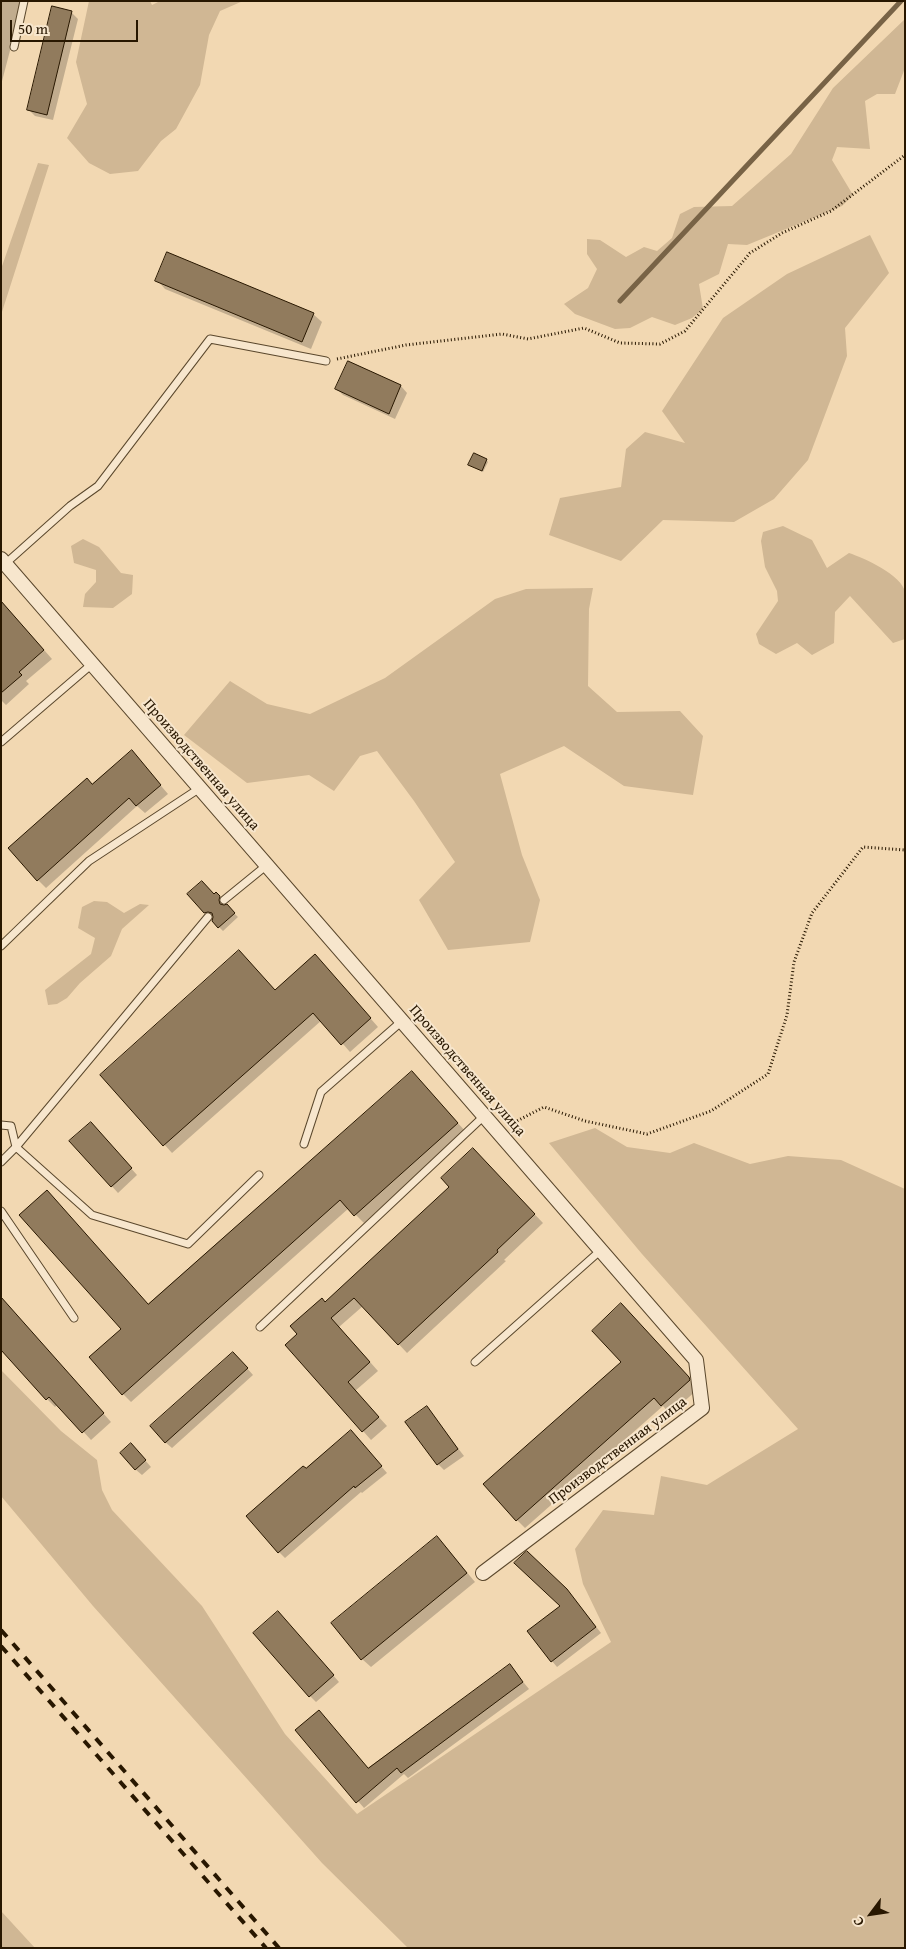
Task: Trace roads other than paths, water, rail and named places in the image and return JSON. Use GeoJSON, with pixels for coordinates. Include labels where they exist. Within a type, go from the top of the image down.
{"type":"FeatureCollection","features":[{"type":"Feature","properties":{"kind":"street","name":"Производственная улица"},"geometry":{"type":"LineString","coordinates":[[3,562],[696,1360],[702,1408],[483,1573]]}},
{"type":"Feature","properties":{"kind":"lane"},"geometry":{"type":"LineString","coordinates":[[14,47],[24,1]]}},
{"type":"Feature","properties":{"kind":"lane"},"geometry":{"type":"LineString","coordinates":[[3,562],[70,506],[98,486],[210,339],[326,362]]}},
{"type":"Feature","properties":{"kind":"lane"},"geometry":{"type":"LineString","coordinates":[[1,742],[92,664]]}},
{"type":"Feature","properties":{"kind":"lane"},"geometry":{"type":"LineString","coordinates":[[1,946],[88,861],[200,788]]}},
{"type":"Feature","properties":{"kind":"lane"},"geometry":{"type":"LineString","coordinates":[[224,900],[267,865]]}},
{"type":"Feature","properties":{"kind":"lane"},"geometry":{"type":"LineString","coordinates":[[1,1162],[16,1147],[208,917]]}},
{"type":"Feature","properties":{"kind":"lane"},"geometry":{"type":"LineString","coordinates":[[304,1144],[321,1092],[402,1021]]}},
{"type":"Feature","properties":{"kind":"lane"},"geometry":{"type":"LineString","coordinates":[[260,1327],[484,1116]]}},
{"type":"Feature","properties":{"kind":"lane"},"geometry":{"type":"LineString","coordinates":[[1,1125],[11,1126],[16,1147],[92,1216],[188,1244],[259,1175]]}},
{"type":"Feature","properties":{"kind":"lane"},"geometry":{"type":"LineString","coordinates":[[1,1211],[74,1318]]}},
{"type":"Feature","properties":{"kind":"lane"},"geometry":{"type":"LineString","coordinates":[[475,1362],[601,1250]]}},
{"type":"Feature","properties":{"kind":"waterway"},"geometry":{"type":"LineString","coordinates":[[620,301],[901,1]]}},
{"type":"Feature","properties":{"kind":"railway"},"geometry":{"type":"LineString","coordinates":[[1,1630],[279,1948]]}},
{"type":"Feature","properties":{"kind":"railway"},"geometry":{"type":"LineString","coordinates":[[1,1646],[266,1948]]}}]}
